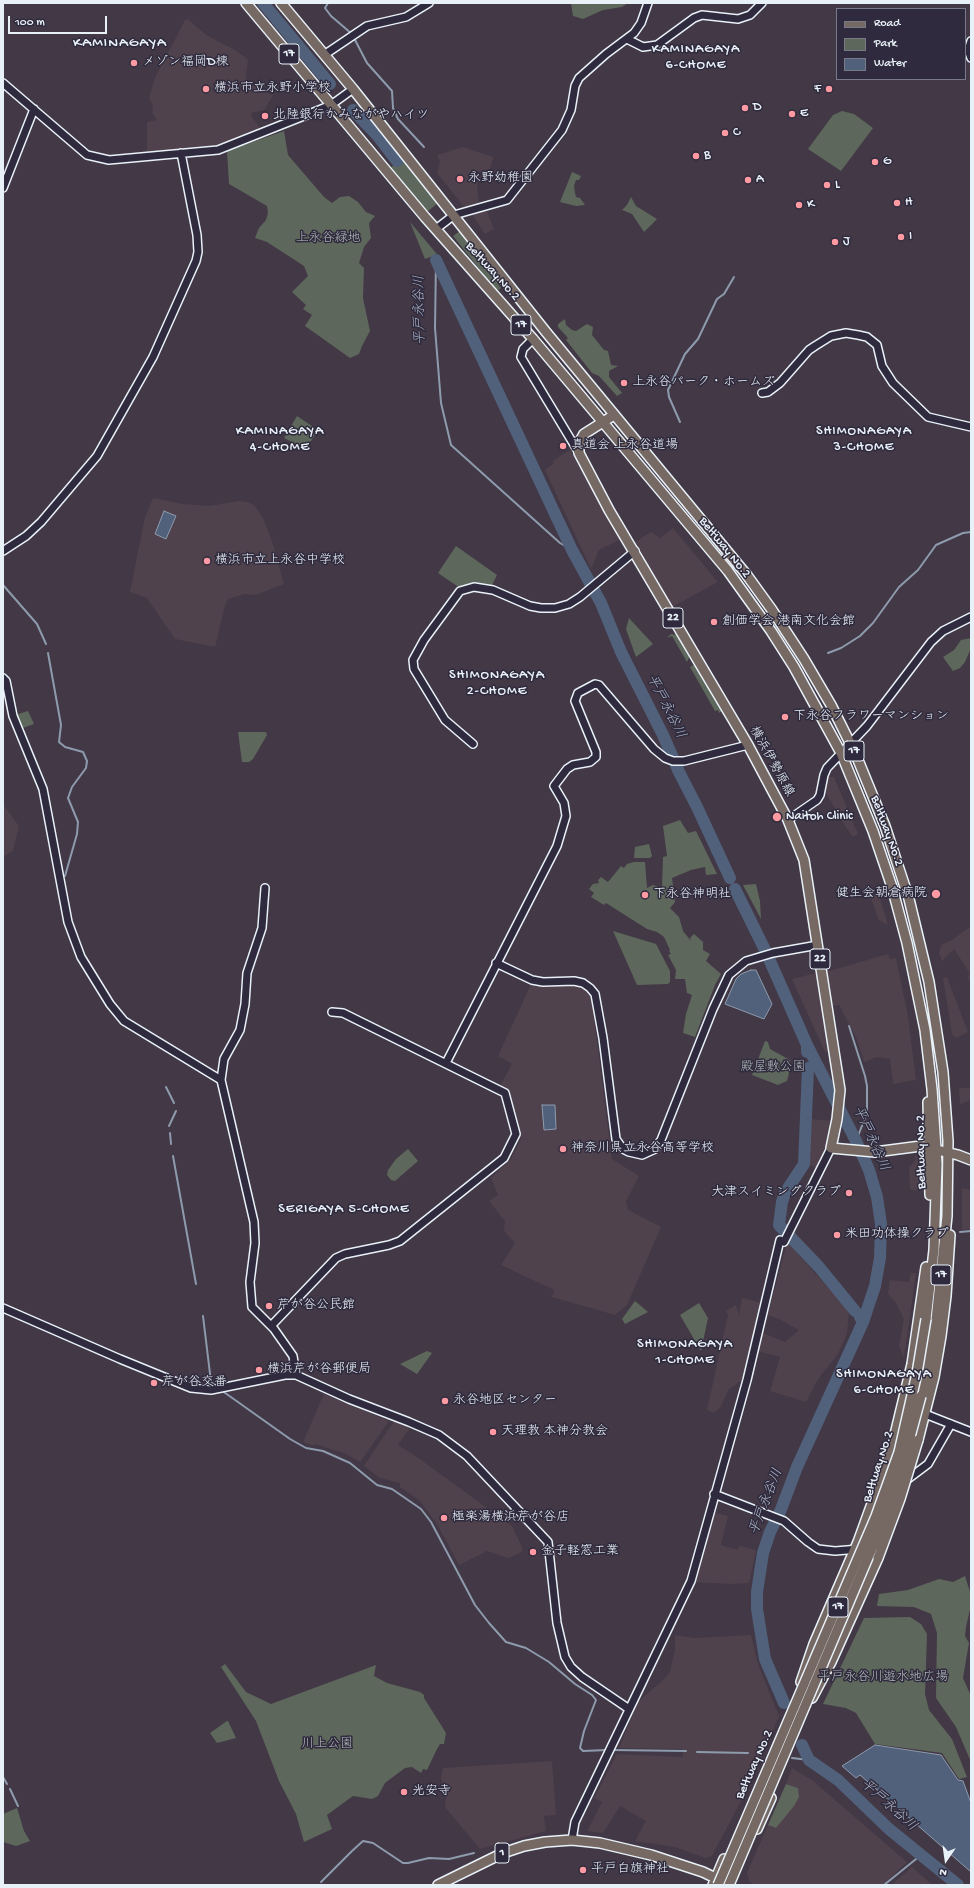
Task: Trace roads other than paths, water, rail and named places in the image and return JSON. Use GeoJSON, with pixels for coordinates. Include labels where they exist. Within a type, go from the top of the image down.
{"type":"FeatureCollection","features":[{"type":"Feature","properties":{"kind":"main road","name":"Beltway No.2"},"geometry":{"type":"LineString","coordinates":[[246,3],[436,229],[533,339],[745,594],[794,667],[841,753],[880,850],[900,915],[921,1008],[932,1089],[934,1250],[926,1319],[917,1373],[899,1452],[879,1511],[716,1883]]}},
{"type":"Feature","properties":{"kind":"main road","name":"Beltway No.2"},"geometry":{"type":"LineString","coordinates":[[281,3],[353,89],[614,415],[728,551],[759,592],[804,660],[831,705],[875,799],[893,848],[911,905],[925,960],[943,1072],[948,1152],[947,1216],[936,1320],[921,1396],[899,1478],[878,1534],[730,1885]]}},
{"type":"Feature","properties":{"kind":"main road"},"geometry":{"type":"LineString","coordinates":[[579,453],[579,443],[584,434],[614,415]]}},
{"type":"Feature","properties":{"kind":"main road","name":"横浜伊勢原線"},"geometry":{"type":"LineString","coordinates":[[579,453],[610,510],[748,745],[788,820],[804,860],[840,1090],[840,1101],[831,1148]]}},
{"type":"Feature","properties":{"kind":"main road"},"geometry":{"type":"LineString","coordinates":[[831,1148],[870,1152],[921,1146],[932,1147],[971,1160]]}},
{"type":"Feature","properties":{"kind":"main road"},"geometry":{"type":"LineString","coordinates":[[716,1883],[798,1692],[814,1644],[855,1550],[900,1418],[913,1356],[928,1250],[932,1147]]}},
{"type":"Feature","properties":{"kind":"main road"},"geometry":{"type":"LineString","coordinates":[[730,1885],[763,1817],[812,1698],[835,1655],[878,1558],[900,1499],[925,1414],[941,1336],[946,1296],[950,1229],[947,1216]]}},
{"type":"Feature","properties":{"kind":"main road","name":"1"},"geometry":{"type":"LineString","coordinates":[[438,1885],[503,1853],[524,1846],[545,1842],[572,1840],[600,1843],[651,1855],[692,1868],[716,1883],[730,1885]]}},
{"type":"Feature","properties":{"kind":"street"},"geometry":{"type":"LineString","coordinates":[[324,55],[368,26],[406,17],[429,3]]}},
{"type":"Feature","properties":{"kind":"street"},"geometry":{"type":"LineString","coordinates":[[436,229],[454,215],[507,200],[562,130],[571,110],[575,86],[579,78],[606,54],[627,39],[641,23],[648,3]]}},
{"type":"Feature","properties":{"kind":"street"},"geometry":{"type":"LineString","coordinates":[[627,39],[644,47],[657,45],[694,18],[702,15],[738,19],[750,15],[762,3]]}},
{"type":"Feature","properties":{"kind":"street"},"geometry":{"type":"LineString","coordinates":[[971,41],[968,50],[971,58]]}},
{"type":"Feature","properties":{"kind":"street"},"geometry":{"type":"LineString","coordinates":[[3,83],[75,147],[87,155],[97,159],[122,160],[218,150],[331,105],[353,89]]}},
{"type":"Feature","properties":{"kind":"street"},"geometry":{"type":"LineString","coordinates":[[3,188],[34,109]]}},
{"type":"Feature","properties":{"kind":"street"},"geometry":{"type":"LineString","coordinates":[[3,551],[22,540],[40,522],[97,456],[154,358],[196,261],[198,252],[197,235],[182,153]]}},
{"type":"Feature","properties":{"kind":"street"},"geometry":{"type":"LineString","coordinates":[[762,393],[768,392],[780,383],[809,350],[831,336],[846,333],[867,337],[877,345],[882,366],[893,383],[928,417],[971,427]]}},
{"type":"Feature","properties":{"kind":"street"},"geometry":{"type":"LineString","coordinates":[[533,339],[523,349],[521,356],[579,453]]}},
{"type":"Feature","properties":{"kind":"street"},"geometry":{"type":"LineString","coordinates":[[473,744],[445,720],[414,669],[413,660],[418,649],[460,591],[474,587],[493,590],[530,606],[555,608],[569,604],[580,597],[635,551]]}},
{"type":"Feature","properties":{"kind":"street"},"geometry":{"type":"LineString","coordinates":[[788,820],[817,800],[820,795],[827,768],[872,720],[936,637],[971,617]]}},
{"type":"Feature","properties":{"kind":"street"},"geometry":{"type":"LineString","coordinates":[[3,678],[6,681],[13,716],[43,789],[68,922],[81,957],[110,1004],[124,1021],[221,1080]]}},
{"type":"Feature","properties":{"kind":"street"},"geometry":{"type":"LineString","coordinates":[[446,1063],[557,846],[566,816],[564,803],[554,786],[567,769],[573,765],[590,762],[596,757],[596,752],[575,701],[578,693],[595,684],[599,685],[654,749],[665,758],[681,761],[748,745]]}},
{"type":"Feature","properties":{"kind":"street"},"geometry":{"type":"LineString","coordinates":[[265,888],[262,928],[247,973],[245,1004],[240,1030],[224,1059],[221,1080],[254,1222],[255,1243],[250,1282],[252,1307],[271,1326],[292,1356],[295,1361],[296,1375]]}},
{"type":"Feature","properties":{"kind":"street"},"geometry":{"type":"LineString","coordinates":[[496,963],[532,980],[543,982],[574,981],[583,983],[595,994],[602,1030],[616,1139],[623,1148],[629,1152],[642,1155],[655,1149],[661,1140],[726,979],[746,961],[773,953],[818,945]]}},
{"type":"Feature","properties":{"kind":"street"},"geometry":{"type":"LineString","coordinates":[[271,1326],[336,1258],[345,1254],[389,1245],[400,1241],[504,1158],[516,1134],[505,1093],[343,1013],[332,1012]]}},
{"type":"Feature","properties":{"kind":"street"},"geometry":{"type":"LineString","coordinates":[[572,1840],[575,1822],[691,1581],[747,1380],[780,1240],[784,1242],[789,1229],[821,1170],[831,1148]]}},
{"type":"Feature","properties":{"kind":"street"},"geometry":{"type":"LineString","coordinates":[[3,1308],[191,1388],[211,1390],[285,1375],[296,1375],[349,1399],[439,1435],[467,1456],[548,1542],[557,1624],[562,1647],[571,1667],[582,1677],[630,1709]]}},
{"type":"Feature","properties":{"kind":"street"},"geometry":{"type":"LineString","coordinates":[[925,1414],[971,1432]]}},
{"type":"Feature","properties":{"kind":"street"},"geometry":{"type":"LineString","coordinates":[[714,1494],[790,1524],[808,1542],[818,1549],[835,1551],[855,1550],[868,1547],[872,1544],[894,1488],[916,1474],[928,1464],[951,1424]]}},
{"type":"Feature","properties":{"kind":"water"},"geometry":{"type":"Polygon","coordinates":[[[164,511],[176,516],[166,539],[155,534],[164,511]]]}},
{"type":"Feature","properties":{"kind":"water"},"geometry":{"type":"Polygon","coordinates":[[[751,970],[756,970],[772,1004],[764,1019],[725,1004],[736,979],[741,974],[751,970]]]}},
{"type":"Feature","properties":{"kind":"water"},"geometry":{"type":"Polygon","coordinates":[[[542,1105],[555,1105],[556,1129],[544,1130],[542,1105]]]}},
{"type":"Feature","properties":{"kind":"water"},"geometry":{"type":"Polygon","coordinates":[[[875,1745],[941,1755],[958,1780],[963,1781],[971,1803],[971,1872],[860,1775],[856,1778],[842,1766],[875,1745]]]}},
{"type":"Feature","properties":{"kind":"waterway","name":"平戸永谷川"},"geometry":{"type":"LineString","coordinates":[[263,3],[330,84]]}},
{"type":"Feature","properties":{"kind":"waterway"},"geometry":{"type":"LineString","coordinates":[[328,3],[325,8],[331,16],[352,34]]}},
{"type":"Feature","properties":{"kind":"waterway"},"geometry":{"type":"LineString","coordinates":[[354,38],[367,63],[392,91],[393,108],[398,119],[424,147]]}},
{"type":"Feature","properties":{"kind":"waterway","name":"平戸永谷川"},"geometry":{"type":"LineString","coordinates":[[353,110],[377,135],[397,161]]}},
{"type":"Feature","properties":{"kind":"waterway","name":"平戸永谷川"},"geometry":{"type":"LineString","coordinates":[[436,260],[435,328],[441,403],[451,445],[560,543],[572,550]]}},
{"type":"Feature","properties":{"kind":"waterway","name":"平戸永谷川"},"geometry":{"type":"LineString","coordinates":[[436,260],[572,550],[601,603],[621,652],[663,735],[679,772],[730,878]]}},
{"type":"Feature","properties":{"kind":"waterway"},"geometry":{"type":"LineString","coordinates":[[680,422],[669,397],[668,390],[685,354],[698,339],[717,299],[724,294],[734,277]]}},
{"type":"Feature","properties":{"kind":"waterway"},"geometry":{"type":"LineString","coordinates":[[828,653],[841,648],[860,636],[873,623],[899,587],[918,570],[936,545],[963,533],[971,532]]}},
{"type":"Feature","properties":{"kind":"waterway"},"geometry":{"type":"LineString","coordinates":[[3,585],[37,624],[46,644]]}},
{"type":"Feature","properties":{"kind":"waterway"},"geometry":{"type":"LineString","coordinates":[[48,653],[61,725],[59,742],[65,747],[83,752],[87,761],[86,768],[72,787],[68,798],[78,822],[77,834],[65,876]]}},
{"type":"Feature","properties":{"kind":"waterway","name":"平戸永谷川"},"geometry":{"type":"LineString","coordinates":[[735,889],[766,952],[807,1045],[807,1052]]}},
{"type":"Feature","properties":{"kind":"waterway"},"geometry":{"type":"LineString","coordinates":[[849,1026],[867,1086],[867,1113],[856,1141]]}},
{"type":"Feature","properties":{"kind":"waterway","name":"平戸永谷川"},"geometry":{"type":"LineString","coordinates":[[807,1045],[856,1141],[869,1170],[877,1197],[881,1224],[880,1258],[875,1286],[863,1322]]}},
{"type":"Feature","properties":{"kind":"waterway","name":"平戸永谷川"},"geometry":{"type":"LineString","coordinates":[[808,1068],[804,1164],[785,1193],[782,1202],[779,1225],[819,1267],[855,1311]]}},
{"type":"Feature","properties":{"kind":"waterway"},"geometry":{"type":"LineString","coordinates":[[166,1087],[174,1103]]}},
{"type":"Feature","properties":{"kind":"waterway"},"geometry":{"type":"LineString","coordinates":[[169,1126],[176,1111]]}},
{"type":"Feature","properties":{"kind":"waterway"},"geometry":{"type":"LineString","coordinates":[[170,1133],[171,1144]]}},
{"type":"Feature","properties":{"kind":"waterway"},"geometry":{"type":"LineString","coordinates":[[173,1156],[196,1284]]}},
{"type":"Feature","properties":{"kind":"waterway"},"geometry":{"type":"LineString","coordinates":[[960,1232],[971,1231]]}},
{"type":"Feature","properties":{"kind":"waterway"},"geometry":{"type":"LineString","coordinates":[[203,1316],[211,1382],[216,1386]]}},
{"type":"Feature","properties":{"kind":"waterway","name":"平戸永谷川"},"geometry":{"type":"LineString","coordinates":[[784,1703],[765,1659],[757,1609],[757,1592],[763,1553],[770,1532],[780,1512],[797,1467],[863,1322],[860,1317]]}},
{"type":"Feature","properties":{"kind":"waterway"},"geometry":{"type":"LineString","coordinates":[[221,1390],[290,1439],[306,1448],[323,1451],[350,1463],[377,1485],[392,1489],[421,1509],[431,1522],[475,1605],[506,1642],[526,1648],[549,1662],[575,1684],[592,1695],[596,1700],[584,1731],[580,1748],[583,1751],[607,1750]]}},
{"type":"Feature","properties":{"kind":"waterway","name":"平戸永谷川"},"geometry":{"type":"LineString","coordinates":[[802,1745],[809,1760],[838,1780],[889,1829],[958,1885]]}},
{"type":"Feature","properties":{"kind":"waterway"},"geometry":{"type":"LineString","coordinates":[[612,1750],[686,1751]]}},
{"type":"Feature","properties":{"kind":"waterway"},"geometry":{"type":"LineString","coordinates":[[697,1752],[748,1753]]}},
{"type":"Feature","properties":{"kind":"waterway"},"geometry":{"type":"LineString","coordinates":[[792,1758],[809,1760]]}},
{"type":"Feature","properties":{"kind":"waterway"},"geometry":{"type":"LineString","coordinates":[[3,1777],[7,1784]]}},
{"type":"Feature","properties":{"kind":"waterway"},"geometry":{"type":"LineString","coordinates":[[10,1789],[18,1806]]}},
{"type":"Feature","properties":{"kind":"waterway"},"geometry":{"type":"LineString","coordinates":[[321,1882],[363,1841],[373,1843],[403,1863],[429,1858],[449,1859],[474,1853]]}},
{"type":"Feature","properties":{"kind":"waterway"},"geometry":{"type":"LineString","coordinates":[[884,1885],[921,1855]]}},
{"type":"Feature","properties":{"kind":"place","name":"メゾン福岡D棟"},"geometry":{"type":"Point","coordinates":[134,63]}},
{"type":"Feature","properties":{"kind":"place","name":"横浜市立永野小学校"},"geometry":{"type":"Point","coordinates":[206,89]}},
{"type":"Feature","properties":{"kind":"place","name":"F"},"geometry":{"type":"Point","coordinates":[829,89]}},
{"type":"Feature","properties":{"kind":"place","name":"D"},"geometry":{"type":"Point","coordinates":[745,108]}},
{"type":"Feature","properties":{"kind":"place","name":"E"},"geometry":{"type":"Point","coordinates":[792,114]}},
{"type":"Feature","properties":{"kind":"place","name":"北陸銀行かみながやハイツ"},"geometry":{"type":"Point","coordinates":[265,116]}},
{"type":"Feature","properties":{"kind":"place","name":"C"},"geometry":{"type":"Point","coordinates":[725,133]}},
{"type":"Feature","properties":{"kind":"place","name":"B"},"geometry":{"type":"Point","coordinates":[696,156]}},
{"type":"Feature","properties":{"kind":"place","name":"G"},"geometry":{"type":"Point","coordinates":[875,162]}},
{"type":"Feature","properties":{"kind":"place","name":"永野幼稚園"},"geometry":{"type":"Point","coordinates":[460,179]}},
{"type":"Feature","properties":{"kind":"place","name":"A"},"geometry":{"type":"Point","coordinates":[748,180]}},
{"type":"Feature","properties":{"kind":"place","name":"L"},"geometry":{"type":"Point","coordinates":[827,185]}},
{"type":"Feature","properties":{"kind":"place","name":"H"},"geometry":{"type":"Point","coordinates":[897,203]}},
{"type":"Feature","properties":{"kind":"place","name":"K"},"geometry":{"type":"Point","coordinates":[799,205]}},
{"type":"Feature","properties":{"kind":"place","name":"I"},"geometry":{"type":"Point","coordinates":[901,237]}},
{"type":"Feature","properties":{"kind":"place","name":"J"},"geometry":{"type":"Point","coordinates":[835,242]}},
{"type":"Feature","properties":{"kind":"place","name":"上永谷パーク・ホームズ"},"geometry":{"type":"Point","coordinates":[624,383]}},
{"type":"Feature","properties":{"kind":"place","name":"真道会 上永谷道場"},"geometry":{"type":"Point","coordinates":[563,446]}},
{"type":"Feature","properties":{"kind":"place","name":"横浜市立上永谷中学校"},"geometry":{"type":"Point","coordinates":[207,561]}},
{"type":"Feature","properties":{"kind":"place","name":"創価学会 港南文化会館"},"geometry":{"type":"Point","coordinates":[714,622]}},
{"type":"Feature","properties":{"kind":"place","name":"下永谷フラワーマンション"},"geometry":{"type":"Point","coordinates":[785,717]}},
{"type":"Feature","properties":{"kind":"place","name":"Naitoh Clinic"},"geometry":{"type":"Point","coordinates":[777,817]}},
{"type":"Feature","properties":{"kind":"place","name":"健生会朝倉病院"},"geometry":{"type":"Point","coordinates":[936,894]}},
{"type":"Feature","properties":{"kind":"place","name":"下永谷神明社"},"geometry":{"type":"Point","coordinates":[645,895]}},
{"type":"Feature","properties":{"kind":"place","name":"神奈川県立永谷高等学校"},"geometry":{"type":"Point","coordinates":[563,1149]}},
{"type":"Feature","properties":{"kind":"place","name":"大津スイミングクラブ"},"geometry":{"type":"Point","coordinates":[849,1193]}},
{"type":"Feature","properties":{"kind":"place","name":"米田功体操クラブ"},"geometry":{"type":"Point","coordinates":[837,1235]}},
{"type":"Feature","properties":{"kind":"place","name":"芹が谷公民館"},"geometry":{"type":"Point","coordinates":[269,1306]}},
{"type":"Feature","properties":{"kind":"place","name":"横浜芹が谷郵便局"},"geometry":{"type":"Point","coordinates":[259,1370]}},
{"type":"Feature","properties":{"kind":"place","name":"芹が谷交番"},"geometry":{"type":"Point","coordinates":[154,1383]}},
{"type":"Feature","properties":{"kind":"place","name":"永谷地区センター"},"geometry":{"type":"Point","coordinates":[445,1401]}},
{"type":"Feature","properties":{"kind":"place","name":"天理教 本神分教会"},"geometry":{"type":"Point","coordinates":[493,1432]}},
{"type":"Feature","properties":{"kind":"place","name":"極楽湯横浜芹が谷店"},"geometry":{"type":"Point","coordinates":[444,1518]}},
{"type":"Feature","properties":{"kind":"place","name":"金子軽窓工業"},"geometry":{"type":"Point","coordinates":[533,1552]}},
{"type":"Feature","properties":{"kind":"place","name":"光安寺"},"geometry":{"type":"Point","coordinates":[404,1792]}},
{"type":"Feature","properties":{"kind":"place","name":"平戸白旗神社"},"geometry":{"type":"Point","coordinates":[583,1870]}},
{"type":"Feature","properties":{"kind":"district","name":"KAMINAGAYA"},"geometry":{"type":"Point","coordinates":[120,44]}},
{"type":"Feature","properties":{"kind":"district","name":"KAMINAGAYA 6-CHOME"},"geometry":{"type":"Point","coordinates":[696,58]}},
{"type":"Feature","properties":{"kind":"district","name":"KAMINAGAYA 4-CHOME"},"geometry":{"type":"Point","coordinates":[280,440]}},
{"type":"Feature","properties":{"kind":"district","name":"SHIMONAGAYA 3-CHOME"},"geometry":{"type":"Point","coordinates":[864,440]}},
{"type":"Feature","properties":{"kind":"district","name":"SHIMONAGAYA 2-CHOME"},"geometry":{"type":"Point","coordinates":[497,684]}},
{"type":"Feature","properties":{"kind":"district","name":"SERIGAYA 5-CHOME"},"geometry":{"type":"Point","coordinates":[344,1210]}},
{"type":"Feature","properties":{"kind":"district","name":"SHIMONAGAYA 1-CHOME"},"geometry":{"type":"Point","coordinates":[685,1354]}},
{"type":"Feature","properties":{"kind":"district","name":"SHIMONAGAYA 6-CHOME"},"geometry":{"type":"Point","coordinates":[884,1384]}},
{"type":"Feature","properties":{"kind":"park label","name":"上永谷緑地"},"geometry":{"type":"Point","coordinates":[328,239]}},
{"type":"Feature","properties":{"kind":"park label","name":"殿屋敷公園"},"geometry":{"type":"Point","coordinates":[773,1068]}},
{"type":"Feature","properties":{"kind":"park label","name":"平戸永谷川遊水地広場"},"geometry":{"type":"Point","coordinates":[883,1678]}},
{"type":"Feature","properties":{"kind":"park label","name":"川上公園"},"geometry":{"type":"Point","coordinates":[327,1745]}}]}
